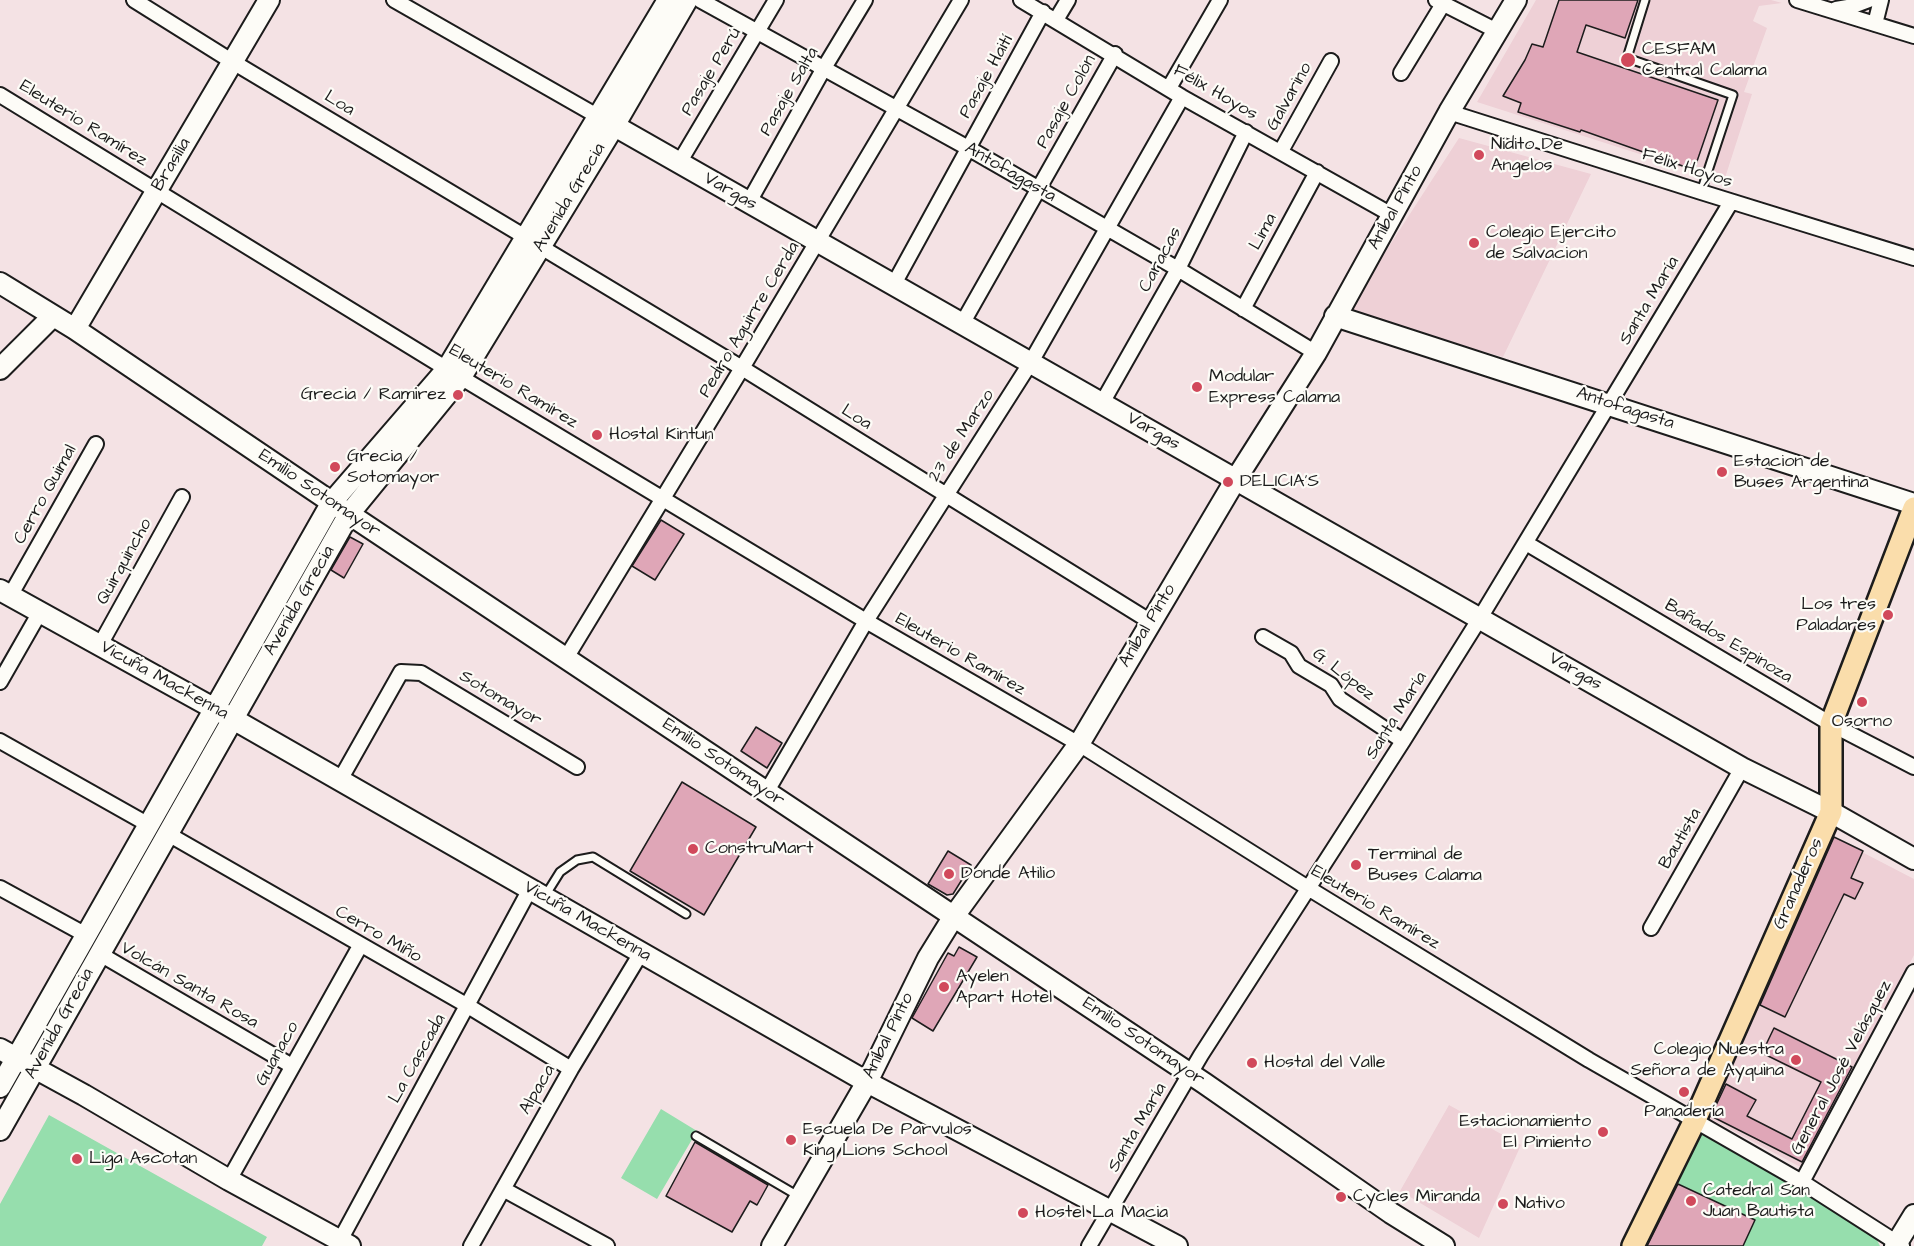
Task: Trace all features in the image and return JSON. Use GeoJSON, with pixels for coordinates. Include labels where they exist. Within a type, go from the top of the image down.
{"type":"FeatureCollection","features":[{"type":"Feature","properties":{"kind":"main road","name":"Granaderos"},"geometry":{"type":"LineString","coordinates":[[1633,1246],[1695,1120],[1831,812],[1831,724],[1914,506]]}},
{"type":"Feature","properties":{"kind":"street","name":"Loa"},"geometry":{"type":"LineString","coordinates":[[134,0],[742,368],[1150,622]]}},
{"type":"Feature","properties":{"kind":"street","name":"Brasilia"},"geometry":{"type":"LineString","coordinates":[[75,329],[269,0]]}},
{"type":"Feature","properties":{"kind":"street","name":"Vargas"},"geometry":{"type":"LineString","coordinates":[[394,0],[1742,768],[1831,812],[1914,859]]}},
{"type":"Feature","properties":{"kind":"street","name":"Avenida Grecia"},"geometry":{"type":"LineString","coordinates":[[607,121],[668,0]]}},
{"type":"Feature","properties":{"kind":"street","name":"Avenida Grecia"},"geometry":{"type":"LineString","coordinates":[[0,1130],[349,514],[454,373],[607,121],[687,0]]}},
{"type":"Feature","properties":{"kind":"street","name":"Antofagasta"},"geometry":{"type":"LineString","coordinates":[[700,0],[968,148],[1178,269],[1316,352]]}},
{"type":"Feature","properties":{"kind":"street","name":"Pasaje Perú"},"geometry":{"type":"LineString","coordinates":[[679,162],[776,0]]}},
{"type":"Feature","properties":{"kind":"street","name":"Pasaje Salta"},"geometry":{"type":"LineString","coordinates":[[748,202],[865,0]]}},
{"type":"Feature","properties":{"kind":"street","name":"Pedro Aguirre Cerda"},"geometry":{"type":"LineString","coordinates":[[566,658],[818,242],[961,0]]}},
{"type":"Feature","properties":{"kind":"street","name":"Félix Hoyos"},"geometry":{"type":"LineString","coordinates":[[1021,0],[1115,54],[1182,97],[1392,215]]}},
{"type":"Feature","properties":{"kind":"street"},"geometry":{"type":"LineString","coordinates":[[1056,20],[1068,0]]}},
{"type":"Feature","properties":{"kind":"street"},"geometry":{"type":"LineString","coordinates":[[1169,88],[1220,0]]}},
{"type":"Feature","properties":{"kind":"street","name":"Aníbal Pinto"},"geometry":{"type":"LineString","coordinates":[[772,1246],[867,1082],[928,958],[954,916],[1079,744],[1236,479],[1316,352],[1449,112],[1516,0]]}},
{"type":"Feature","properties":{"kind":"street"},"geometry":{"type":"LineString","coordinates":[[1797,0],[1914,36]]}},
{"type":"Feature","properties":{"kind":"street"},"geometry":{"type":"LineString","coordinates":[[1831,10],[1869,0]]}},
{"type":"Feature","properties":{"kind":"street"},"geometry":{"type":"LineString","coordinates":[[1875,24],[1881,0]]}},
{"type":"Feature","properties":{"kind":"street"},"geometry":{"type":"LineString","coordinates":[[1401,73],[1440,2],[1497,31]]}},
{"type":"Feature","properties":{"kind":"street","name":"Pasaje Haití"},"geometry":{"type":"LineString","coordinates":[[894,285],[1043,12]]}},
{"type":"Feature","properties":{"kind":"street"},"geometry":{"type":"LineString","coordinates":[[1875,24],[1914,28]]}},
{"type":"Feature","properties":{"kind":"street","name":"Pasaje Colón"},"geometry":{"type":"LineString","coordinates":[[962,324],[1115,54]]}},
{"type":"Feature","properties":{"kind":"street","name":"Galvarino"},"geometry":{"type":"LineString","coordinates":[[1281,151],[1331,61]]}},
{"type":"Feature","properties":{"kind":"street","name":"Eleuterio Ramírez"},"geometry":{"type":"LineString","coordinates":[[0,95],[454,373],[866,621],[1079,744],[1308,888],[1590,1060],[1802,1182],[1898,1245]]}},
{"type":"Feature","properties":{"kind":"street","name":"23 de Marzo"},"geometry":{"type":"LineString","coordinates":[[766,791],[866,621],[1031,362],[1182,97]]}},
{"type":"Feature","properties":{"kind":"street","name":"Félix Hoyos"},"geometry":{"type":"LineString","coordinates":[[1449,112],[1914,258]]}},
{"type":"Feature","properties":{"kind":"street","name":"Caracas"},"geometry":{"type":"LineString","coordinates":[[1102,403],[1178,269],[1246,132]]}},
{"type":"Feature","properties":{"kind":"street","name":"Lima"},"geometry":{"type":"LineString","coordinates":[[1243,309],[1317,171]]}},
{"type":"Feature","properties":{"kind":"street","name":"Santa María"},"geometry":{"type":"LineString","coordinates":[[1089,1246],[1190,1074],[1480,618],[1731,202]]}},
{"type":"Feature","properties":{"kind":"street","name":"Emilio Sotomayor"},"geometry":{"type":"LineString","coordinates":[[0,283],[75,329],[1190,1074],[1391,1213],[1444,1246]]}},
{"type":"Feature","properties":{"kind":"street"},"geometry":{"type":"LineString","coordinates":[[0,369],[52,316]]}},
{"type":"Feature","properties":{"kind":"street","name":"Antofagasta"},"geometry":{"type":"LineString","coordinates":[[1335,316],[1610,404],[1914,506]]}},
{"type":"Feature","properties":{"kind":"street","name":"Avenida Grecia"},"geometry":{"type":"LineString","coordinates":[[0,1087],[8,1054],[86,935],[332,502],[454,373]]}},
{"type":"Feature","properties":{"kind":"street","name":"Cerro Quimal"},"geometry":{"type":"LineString","coordinates":[[5,593],[96,444]]}},
{"type":"Feature","properties":{"kind":"street","name":"Quirquincho"},"geometry":{"type":"LineString","coordinates":[[100,645],[182,497]]}},
{"type":"Feature","properties":{"kind":"street","name":"Bañados Espinoza"},"geometry":{"type":"LineString","coordinates":[[1526,543],[1831,724],[1914,768]]}},
{"type":"Feature","properties":{"kind":"street","name":"Vicuña Mackenna"},"geometry":{"type":"LineString","coordinates":[[5,593],[340,780],[867,1082],[1177,1246]]}},
{"type":"Feature","properties":{"kind":"street"},"geometry":{"type":"LineString","coordinates":[[0,682],[40,612]]}},
{"type":"Feature","properties":{"kind":"street","name":"G. López"},"geometry":{"type":"LineString","coordinates":[[1263,637],[1291,653],[1299,666],[1330,685],[1340,699],[1403,741]]}},
{"type":"Feature","properties":{"kind":"street","name":"Sotomayor"},"geometry":{"type":"LineString","coordinates":[[340,780],[401,672],[421,673],[577,767]]}},
{"type":"Feature","properties":{"kind":"street"},"geometry":{"type":"LineString","coordinates":[[0,741],[148,825]]}},
{"type":"Feature","properties":{"kind":"street","name":"Bautista"},"geometry":{"type":"LineString","coordinates":[[1651,928],[1742,768]]}},
{"type":"Feature","properties":{"kind":"street","name":"Cerro Miño"},"geometry":{"type":"LineString","coordinates":[[168,834],[468,1006],[571,1069]]}},
{"type":"Feature","properties":{"kind":"street"},"geometry":{"type":"LineString","coordinates":[[0,888],[86,935]]}},
{"type":"Feature","properties":{"kind":"street","name":"La Cascada"},"geometry":{"type":"LineString","coordinates":[[342,1244],[468,1006],[537,893]]}},
{"type":"Feature","properties":{"kind":"street","name":"Guanaco"},"geometry":{"type":"LineString","coordinates":[[230,1180],[360,946]]}},
{"type":"Feature","properties":{"kind":"street","name":"Alpaca"},"geometry":{"type":"LineString","coordinates":[[471,1246],[571,1069],[641,953]]}},
{"type":"Feature","properties":{"kind":"street","name":"Volcán Santa Rosa"},"geometry":{"type":"LineString","coordinates":[[100,954],[292,1066]]}},
{"type":"Feature","properties":{"kind":"street","name":"General José Velásquez"},"geometry":{"type":"LineString","coordinates":[[1802,1182],[1914,972]]}},
{"type":"Feature","properties":{"kind":"street"},"geometry":{"type":"LineString","coordinates":[[8,1054],[342,1244]]}},
{"type":"Feature","properties":{"kind":"street"},"geometry":{"type":"LineString","coordinates":[[502,1189],[607,1246]]}},
{"type":"Feature","properties":{"kind":"street"},"geometry":{"type":"LineString","coordinates":[[1898,1245],[1914,1215]]}},
{"type":"Feature","properties":{"kind":"lane"},"geometry":{"type":"LineString","coordinates":[[1645,0],[1627,58],[1732,95],[1701,192]]}},
{"type":"Feature","properties":{"kind":"lane"},"geometry":{"type":"LineString","coordinates":[[537,893],[560,872],[578,860],[593,857],[686,914]]}},
{"type":"Feature","properties":{"kind":"lane"},"geometry":{"type":"LineString","coordinates":[[696,1136],[800,1197]]}},
{"type":"Feature","properties":{"kind":"shaded area","name":"CESFAM Central Calama"},"geometry":{"type":"Polygon","coordinates":[[[1536,0],[1771,0],[1782,3],[1759,6],[1753,21],[1767,28],[1744,92],[1752,94],[1724,181],[1477,102],[1536,0]]]}},
{"type":"Feature","properties":{"kind":"shaded area","name":"Colegio Ejercito de Salvacion"},"geometry":{"type":"Polygon","coordinates":[[[1459,138],[1591,174],[1503,357],[1346,313],[1459,138]]]}},
{"type":"Feature","properties":{"kind":"shaded area","name":"Colegio Nuestra Señora de Ayquina"},"geometry":{"type":"Polygon","coordinates":[[[1833,837],[1914,879],[1914,955],[1806,1170],[1707,1117],[1754,1002],[1833,837]]]}},
{"type":"Feature","properties":{"kind":"shaded area"},"geometry":{"type":"Polygon","coordinates":[[[1449,1105],[1521,1145],[1479,1238],[1400,1191],[1449,1105]]]}},
{"type":"Feature","properties":{"kind":"green space"},"geometry":{"type":"Polygon","coordinates":[[[661,1109],[697,1131],[657,1199],[621,1178],[661,1109]]]}},
{"type":"Feature","properties":{"kind":"green space","name":"Liga Ascotan"},"geometry":{"type":"Polygon","coordinates":[[[49,1115],[267,1237],[262,1246],[0,1246],[0,1204],[49,1115]]]}},
{"type":"Feature","properties":{"kind":"green space"},"geometry":{"type":"Polygon","coordinates":[[[1701,1129],[1876,1238],[1880,1246],[1743,1246],[1754,1220],[1675,1182],[1701,1129]]]}},
{"type":"Feature","properties":{"kind":"building"},"geometry":{"type":"Polygon","coordinates":[[[1559,0],[1638,0],[1625,38],[1586,25],[1577,52],[1718,100],[1694,170],[1581,130],[1580,132],[1518,112],[1521,103],[1503,96],[1532,44],[1543,47],[1559,0]]]}},
{"type":"Feature","properties":{"kind":"building"},"geometry":{"type":"Polygon","coordinates":[[[661,520],[684,534],[655,580],[632,566],[661,520]]]}},
{"type":"Feature","properties":{"kind":"building"},"geometry":{"type":"Polygon","coordinates":[[[350,537],[363,544],[344,578],[331,570],[350,537]]]}},
{"type":"Feature","properties":{"kind":"building"},"geometry":{"type":"Polygon","coordinates":[[[756,727],[782,743],[767,768],[741,751],[756,727]]]}},
{"type":"Feature","properties":{"kind":"building","name":"ConstruMart"},"geometry":{"type":"Polygon","coordinates":[[[682,782],[756,827],[704,915],[630,871],[682,782]]]}},
{"type":"Feature","properties":{"kind":"building"},"geometry":{"type":"Polygon","coordinates":[[[1834,837],[1863,851],[1851,878],[1863,883],[1855,899],[1844,894],[1785,1017],[1760,1005],[1834,837]]]}},
{"type":"Feature","properties":{"kind":"building","name":"Donde Atilio"},"geometry":{"type":"Polygon","coordinates":[[[948,851],[971,865],[953,894],[947,895],[928,884],[948,851]]]}},
{"type":"Feature","properties":{"kind":"building","name":"Ayelen Apart Hotel"},"geometry":{"type":"Polygon","coordinates":[[[959,947],[977,957],[933,1031],[912,1018],[948,953],[954,956],[959,947]]]}},
{"type":"Feature","properties":{"kind":"building"},"geometry":{"type":"Polygon","coordinates":[[[1774,1028],[1852,1067],[1802,1162],[1711,1116],[1726,1084],[1756,1100],[1747,1116],[1792,1139],[1821,1082],[1762,1053],[1774,1028]]]}},
{"type":"Feature","properties":{"kind":"building"},"geometry":{"type":"Polygon","coordinates":[[[695,1142],[768,1185],[757,1205],[750,1201],[732,1232],[666,1196],[695,1142]]]}},
{"type":"Feature","properties":{"kind":"building","name":"Catedral San Juan Bautista"},"geometry":{"type":"Polygon","coordinates":[[[1678,1184],[1755,1220],[1743,1246],[1647,1246],[1678,1184]]]}},
{"type":"Feature","properties":{"kind":"place","name":"CESFAM Central Calama"},"geometry":{"type":"Point","coordinates":[1628,60]}},
{"type":"Feature","properties":{"kind":"place","name":"Nidito De Angelos"},"geometry":{"type":"Point","coordinates":[1479,155]}},
{"type":"Feature","properties":{"kind":"place","name":"Colegio Ejercito de Salvacion"},"geometry":{"type":"Point","coordinates":[1474,243]}},
{"type":"Feature","properties":{"kind":"place","name":"Modular Express Calama"},"geometry":{"type":"Point","coordinates":[1197,387]}},
{"type":"Feature","properties":{"kind":"place","name":"Grecia / Ramirez"},"geometry":{"type":"Point","coordinates":[458,395]}},
{"type":"Feature","properties":{"kind":"place","name":"Hostal Kintun"},"geometry":{"type":"Point","coordinates":[597,435]}},
{"type":"Feature","properties":{"kind":"place","name":"Grecia / Sotomayor"},"geometry":{"type":"Point","coordinates":[335,467]}},
{"type":"Feature","properties":{"kind":"place","name":"Estacion de Buses Argentina"},"geometry":{"type":"Point","coordinates":[1722,472]}},
{"type":"Feature","properties":{"kind":"place","name":"DELICIA'S"},"geometry":{"type":"Point","coordinates":[1228,482]}},
{"type":"Feature","properties":{"kind":"place","name":"Los tres Paladares"},"geometry":{"type":"Point","coordinates":[1888,615]}},
{"type":"Feature","properties":{"kind":"place","name":"Osorno"},"geometry":{"type":"Point","coordinates":[1862,702]}},
{"type":"Feature","properties":{"kind":"place","name":"ConstruMart"},"geometry":{"type":"Point","coordinates":[693,849]}},
{"type":"Feature","properties":{"kind":"place","name":"Terminal de Buses Calama"},"geometry":{"type":"Point","coordinates":[1356,865]}},
{"type":"Feature","properties":{"kind":"place","name":"Donde Atilio"},"geometry":{"type":"Point","coordinates":[949,874]}},
{"type":"Feature","properties":{"kind":"place","name":"Ayelen Apart Hotel"},"geometry":{"type":"Point","coordinates":[944,987]}},
{"type":"Feature","properties":{"kind":"place","name":"Colegio Nuestra Señora de Ayquina"},"geometry":{"type":"Point","coordinates":[1796,1060]}},
{"type":"Feature","properties":{"kind":"place","name":"Hostal del Valle"},"geometry":{"type":"Point","coordinates":[1252,1063]}},
{"type":"Feature","properties":{"kind":"place","name":"Panadería"},"geometry":{"type":"Point","coordinates":[1684,1092]}},
{"type":"Feature","properties":{"kind":"place","name":"Estacionamiento El Pimiento"},"geometry":{"type":"Point","coordinates":[1603,1132]}},
{"type":"Feature","properties":{"kind":"place","name":"Escuela De Parvulos King Lions School"},"geometry":{"type":"Point","coordinates":[791,1140]}},
{"type":"Feature","properties":{"kind":"place","name":"Liga Ascotan"},"geometry":{"type":"Point","coordinates":[77,1159]}},
{"type":"Feature","properties":{"kind":"place","name":"Cycles Miranda"},"geometry":{"type":"Point","coordinates":[1341,1197]}},
{"type":"Feature","properties":{"kind":"place","name":"Catedral San Juan Bautista"},"geometry":{"type":"Point","coordinates":[1691,1201]}},
{"type":"Feature","properties":{"kind":"place","name":"Nativo"},"geometry":{"type":"Point","coordinates":[1503,1204]}},
{"type":"Feature","properties":{"kind":"place","name":"Hostel La Macia"},"geometry":{"type":"Point","coordinates":[1023,1213]}}]}
